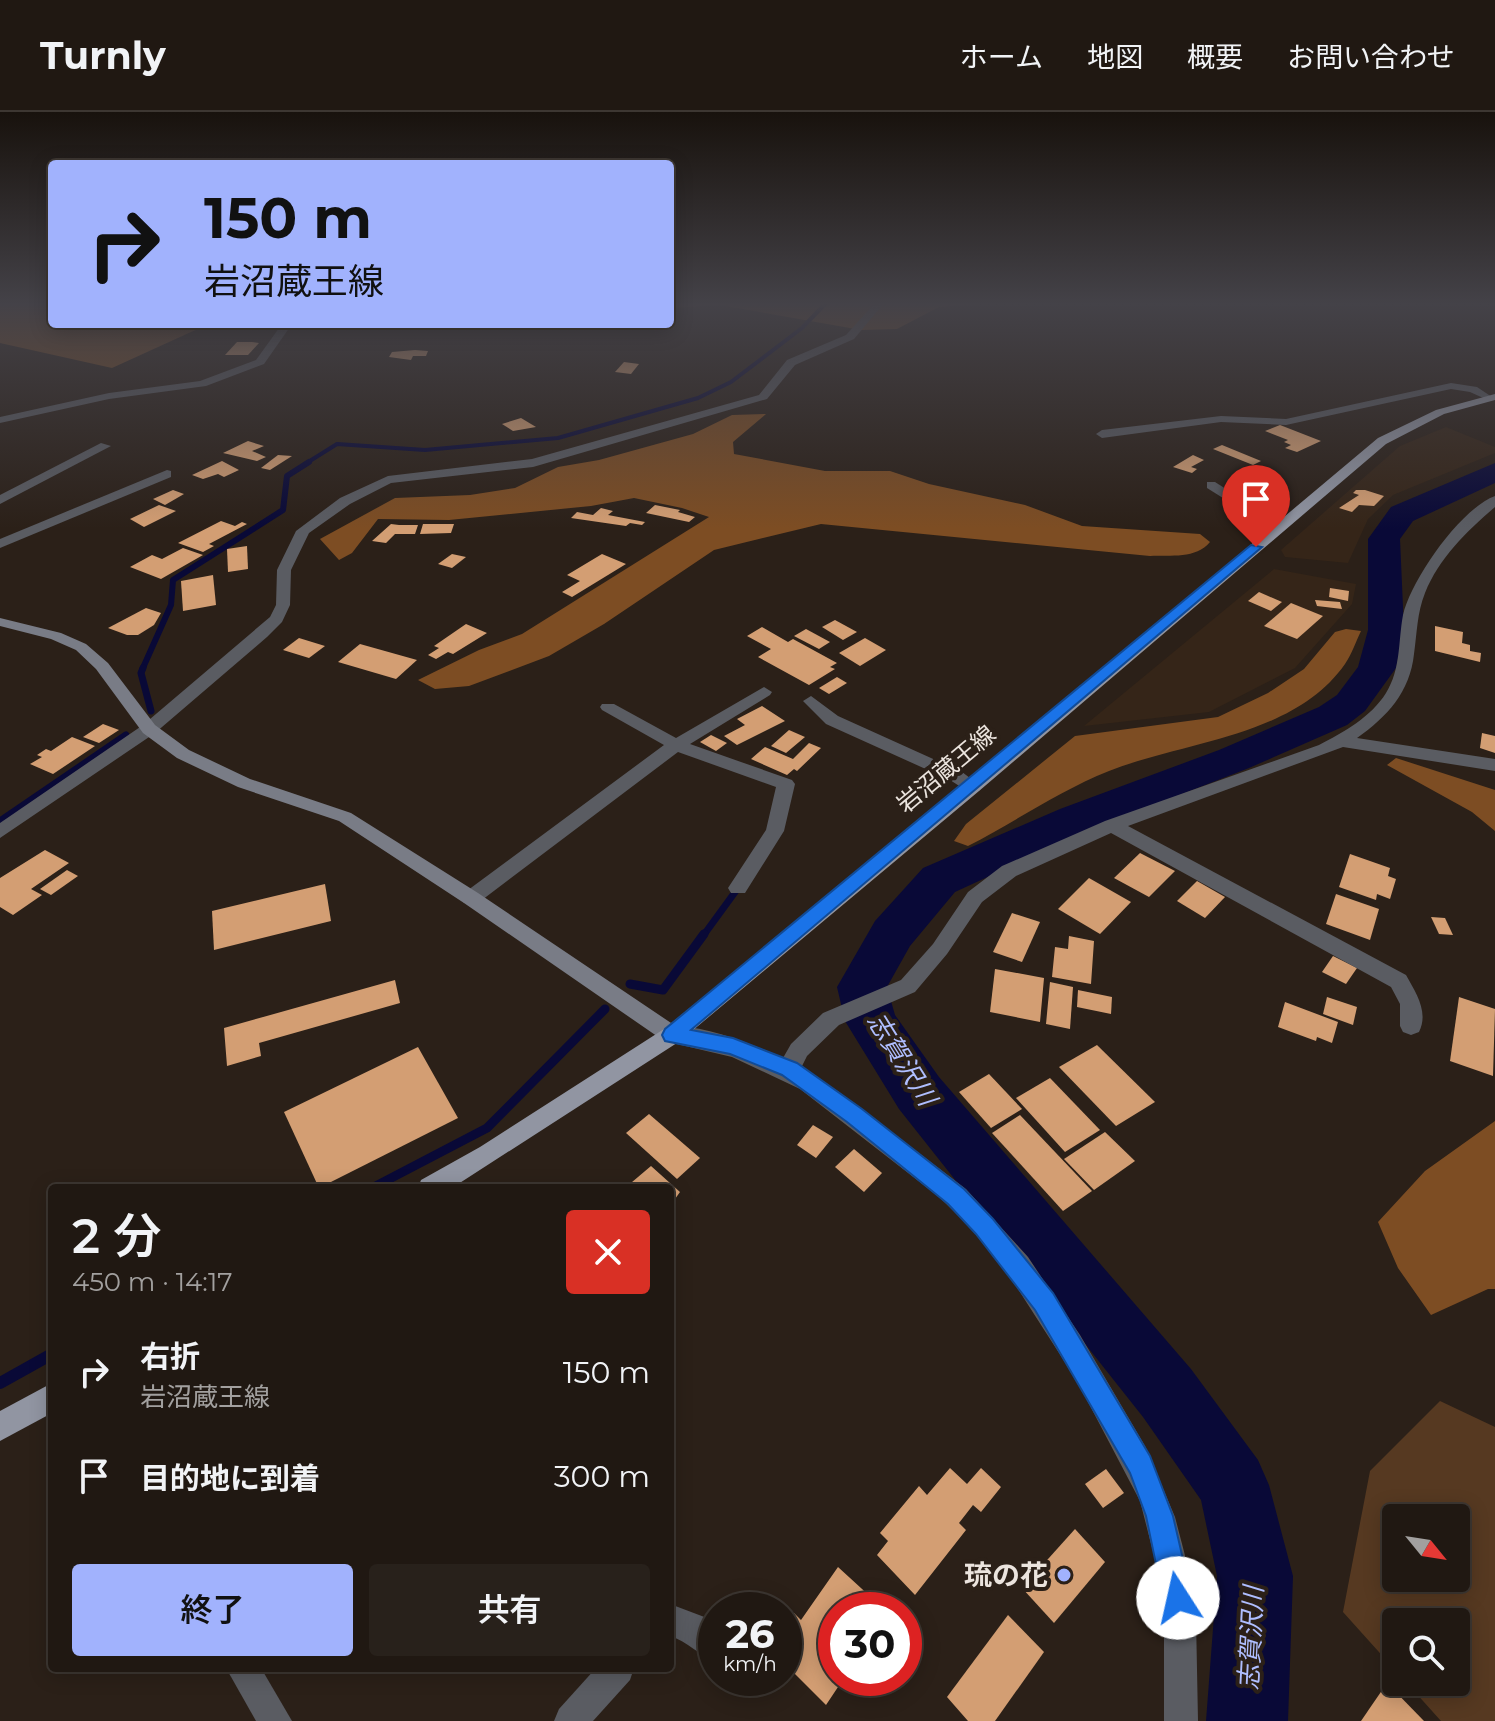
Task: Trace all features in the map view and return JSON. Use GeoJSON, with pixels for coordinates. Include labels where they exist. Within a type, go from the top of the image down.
{"type":"FeatureCollection","features":[{"type":"Feature","properties":{"kind":"main road","name":"岩沼蔵王線"},"geometry":{"type":"LineString","coordinates":[[437,1184],[489,1154],[672,1035],[1399,430],[1440,412],[1492,398]]}},
{"type":"Feature","properties":{"kind":"main road"},"geometry":{"type":"LineString","coordinates":[[0,1427],[48,1399]]}},
{"type":"Feature","properties":{"kind":"street"},"geometry":{"type":"LineString","coordinates":[[0,420],[122,393],[202,384],[218,378]]}},
{"type":"Feature","properties":{"kind":"street"},"geometry":{"type":"LineString","coordinates":[[0,832],[149,729],[204,686],[277,619],[283,605],[284,570],[297,540],[313,522],[345,501],[388,480],[533,463],[763,397],[774,378]]}},
{"type":"Feature","properties":{"kind":"street"},"geometry":{"type":"LineString","coordinates":[[1102,434],[1221,419],[1286,422],[1451,386],[1473,389],[1492,398]]}},
{"type":"Feature","properties":{"kind":"street"},"geometry":{"type":"LineString","coordinates":[[0,500],[105,446]]}},
{"type":"Feature","properties":{"kind":"street"},"geometry":{"type":"LineString","coordinates":[[0,544],[167,474]]}},
{"type":"Feature","properties":{"kind":"street"},"geometry":{"type":"LineString","coordinates":[[1211,485],[1279,527]]}},
{"type":"Feature","properties":{"kind":"street"},"geometry":{"type":"LineString","coordinates":[[789,1069],[813,1033],[851,1009],[908,986],[940,949],[975,897],[992,882],[1022,864],[1112,825],[1341,741],[1369,722],[1394,696],[1404,670],[1413,606],[1433,565],[1460,531],[1495,500]]}},
{"type":"Feature","properties":{"kind":"street"},"geometry":{"type":"LineString","coordinates":[[0,622],[56,636],[81,647],[102,666],[149,729],[183,754],[244,783],[345,817],[471,898],[672,1035],[733,1046],[789,1069],[855,1116],[956,1196],[985,1226],[1044,1301],[1140,1465],[1159,1516],[1173,1570],[1182,1627],[1181,1721]]}},
{"type":"Feature","properties":{"kind":"street"},"geometry":{"type":"LineString","coordinates":[[471,898],[676,745],[764,692]]}},
{"type":"Feature","properties":{"kind":"street"},"geometry":{"type":"LineString","coordinates":[[811,701],[832,720],[956,776],[973,787]]}},
{"type":"Feature","properties":{"kind":"street"},"geometry":{"type":"LineString","coordinates":[[608,707],[676,745],[786,784],[775,831],[738,888]]}},
{"type":"Feature","properties":{"kind":"street"},"geometry":{"type":"LineString","coordinates":[[1341,741],[1495,765]]}},
{"type":"Feature","properties":{"kind":"street"},"geometry":{"type":"LineString","coordinates":[[1112,825],[1399,981],[1411,1004],[1411,1026]]}},
{"type":"Feature","properties":{"kind":"street"},"geometry":{"type":"LineString","coordinates":[[674,1621],[698,1631]]}},
{"type":"Feature","properties":{"kind":"street"},"geometry":{"type":"LineString","coordinates":[[244,1672],[275,1721]]}},
{"type":"Feature","properties":{"kind":"street"},"geometry":{"type":"LineString","coordinates":[[571,1721],[614,1672]]}},
{"type":"Feature","properties":{"kind":"shaded area"},"geometry":{"type":"Polygon","coordinates":[[[766,414],[733,442],[734,454],[825,471],[890,471],[929,484],[1025,505],[1082,526],[1200,534],[1210,542],[1190,554],[1150,556],[821,524],[714,550],[604,624],[549,656],[469,686],[435,689],[418,680],[479,650],[522,634],[709,517],[634,498],[591,506],[449,520],[378,519],[352,553],[339,560],[320,539],[395,498],[470,495],[515,488],[558,467],[599,460],[693,434],[732,415],[766,414]]]}},
{"type":"Feature","properties":{"kind":"shaded area"},"geometry":{"type":"Polygon","coordinates":[[[1446,427],[1495,447],[1495,453],[1393,495],[1368,519],[1348,563],[1285,557],[1281,550],[1400,446],[1446,427]]]}},
{"type":"Feature","properties":{"kind":"shaded area"},"geometry":{"type":"Polygon","coordinates":[[[1274,569],[1356,584],[1352,604],[1295,668],[1209,712],[1084,726],[1274,569]]]}},
{"type":"Feature","properties":{"kind":"shaded area"},"geometry":{"type":"Polygon","coordinates":[[[1346,629],[1361,631],[1345,664],[1323,688],[1297,707],[1236,734],[1109,771],[968,846],[954,841],[966,824],[1075,736],[1218,717],[1268,693],[1304,669],[1335,632],[1346,629]]]}},
{"type":"Feature","properties":{"kind":"shaded area"},"geometry":{"type":"Polygon","coordinates":[[[1396,758],[1495,790],[1495,831],[1472,812],[1387,765],[1396,758]]]}},
{"type":"Feature","properties":{"kind":"shaded area"},"geometry":{"type":"Polygon","coordinates":[[[1495,1121],[1495,1289],[1488,1289],[1431,1315],[1398,1268],[1378,1222],[1425,1171],[1495,1121]]]}},
{"type":"Feature","properties":{"kind":"shaded area"},"geometry":{"type":"Polygon","coordinates":[[[1440,1401],[1495,1427],[1495,1721],[1441,1721],[1419,1696],[1470,1696],[1470,1608],[1382,1608],[1382,1655],[1343,1612],[1370,1471],[1440,1401]]]}},
{"type":"Feature","properties":{"kind":"building"},"geometry":{"type":"Polygon","coordinates":[[[521,418],[536,427],[513,431],[502,424],[521,418]]]}},
{"type":"Feature","properties":{"kind":"building"},"geometry":{"type":"Polygon","coordinates":[[[1280,425],[1321,441],[1297,452],[1285,448],[1291,445],[1284,442],[1288,440],[1265,431],[1280,425]]]}},
{"type":"Feature","properties":{"kind":"building"},"geometry":{"type":"Polygon","coordinates":[[[248,441],[264,446],[252,451],[266,457],[257,461],[223,453],[248,441]]]}},
{"type":"Feature","properties":{"kind":"building"},"geometry":{"type":"Polygon","coordinates":[[[1222,445],[1261,461],[1253,465],[1213,449],[1222,445]]]}},
{"type":"Feature","properties":{"kind":"building"},"geometry":{"type":"Polygon","coordinates":[[[278,455],[292,456],[270,470],[261,468],[278,455]]]}},
{"type":"Feature","properties":{"kind":"building"},"geometry":{"type":"Polygon","coordinates":[[[1193,455],[1204,460],[1191,467],[1197,469],[1192,473],[1173,467],[1193,455]]]}},
{"type":"Feature","properties":{"kind":"building"},"geometry":{"type":"Polygon","coordinates":[[[222,461],[239,470],[224,477],[218,474],[203,479],[192,475],[222,461]]]}},
{"type":"Feature","properties":{"kind":"building"},"geometry":{"type":"Polygon","coordinates":[[[173,490],[184,494],[165,505],[153,499],[173,490]]]}},
{"type":"Feature","properties":{"kind":"building"},"geometry":{"type":"Polygon","coordinates":[[[1356,490],[1384,496],[1374,506],[1359,505],[1352,512],[1339,508],[1359,495],[1353,493],[1356,490]]]}},
{"type":"Feature","properties":{"kind":"building"},"geometry":{"type":"Polygon","coordinates":[[[159,505],[176,511],[144,527],[130,519],[159,505]]]}},
{"type":"Feature","properties":{"kind":"building"},"geometry":{"type":"Polygon","coordinates":[[[655,505],[695,517],[689,522],[646,513],[655,505]]]}},
{"type":"Feature","properties":{"kind":"building"},"geometry":{"type":"Polygon","coordinates":[[[601,508],[613,511],[608,515],[645,522],[626,526],[571,518],[577,512],[593,515],[601,508]]]}},
{"type":"Feature","properties":{"kind":"building"},"geometry":{"type":"Polygon","coordinates":[[[221,521],[235,526],[242,522],[247,524],[209,544],[214,546],[203,552],[178,543],[221,521]]]}},
{"type":"Feature","properties":{"kind":"building"},"geometry":{"type":"Polygon","coordinates":[[[391,524],[418,525],[415,534],[395,534],[386,543],[372,541],[391,524]]]}},
{"type":"Feature","properties":{"kind":"building"},"geometry":{"type":"Polygon","coordinates":[[[423,524],[454,524],[451,533],[420,534],[423,524]]]}},
{"type":"Feature","properties":{"kind":"building"},"geometry":{"type":"Polygon","coordinates":[[[247,546],[248,569],[228,572],[227,549],[247,546]]]}},
{"type":"Feature","properties":{"kind":"building"},"geometry":{"type":"Polygon","coordinates":[[[183,548],[203,555],[161,579],[130,567],[152,555],[162,559],[183,548]]]}},
{"type":"Feature","properties":{"kind":"building"},"geometry":{"type":"Polygon","coordinates":[[[452,554],[466,557],[452,568],[438,564],[452,554]]]}},
{"type":"Feature","properties":{"kind":"building"},"geometry":{"type":"Polygon","coordinates":[[[602,554],[626,564],[572,597],[562,592],[580,581],[567,575],[602,554]]]}},
{"type":"Feature","properties":{"kind":"building"},"geometry":{"type":"Polygon","coordinates":[[[213,575],[216,605],[183,611],[181,581],[213,575]]]}},
{"type":"Feature","properties":{"kind":"building"},"geometry":{"type":"Polygon","coordinates":[[[1330,588],[1349,591],[1348,601],[1329,597],[1330,588]]]}},
{"type":"Feature","properties":{"kind":"building"},"geometry":{"type":"Polygon","coordinates":[[[1259,592],[1282,602],[1271,611],[1248,601],[1259,592]]]}},
{"type":"Feature","properties":{"kind":"building"},"geometry":{"type":"Polygon","coordinates":[[[1315,600],[1340,602],[1342,609],[1317,606],[1315,600]]]}},
{"type":"Feature","properties":{"kind":"building"},"geometry":{"type":"Polygon","coordinates":[[[1291,603],[1323,616],[1297,639],[1264,626],[1291,603]]]}},
{"type":"Feature","properties":{"kind":"building"},"geometry":{"type":"Polygon","coordinates":[[[146,608],[161,613],[154,625],[138,635],[127,635],[108,628],[146,608]]]}},
{"type":"Feature","properties":{"kind":"building"},"geometry":{"type":"Polygon","coordinates":[[[835,620],[857,632],[843,640],[822,627],[835,620]]]}},
{"type":"Feature","properties":{"kind":"building"},"geometry":{"type":"Polygon","coordinates":[[[466,624],[487,633],[453,654],[448,652],[436,659],[428,655],[439,648],[434,646],[466,624]]]}},
{"type":"Feature","properties":{"kind":"building"},"geometry":{"type":"Polygon","coordinates":[[[1435,626],[1463,632],[1462,643],[1470,645],[1470,651],[1481,653],[1480,662],[1435,651],[1435,626]]]}},
{"type":"Feature","properties":{"kind":"building"},"geometry":{"type":"Polygon","coordinates":[[[762,627],[788,642],[793,639],[837,663],[830,667],[835,669],[809,685],[758,657],[771,649],[747,636],[762,627]]]}},
{"type":"Feature","properties":{"kind":"building"},"geometry":{"type":"Polygon","coordinates":[[[806,629],[830,642],[819,649],[794,636],[806,629]]]}},
{"type":"Feature","properties":{"kind":"building"},"geometry":{"type":"Polygon","coordinates":[[[299,638],[325,646],[309,658],[283,650],[299,638]]]}},
{"type":"Feature","properties":{"kind":"building"},"geometry":{"type":"Polygon","coordinates":[[[865,638],[886,650],[860,666],[839,653],[865,638]]]}},
{"type":"Feature","properties":{"kind":"building"},"geometry":{"type":"Polygon","coordinates":[[[360,644],[417,660],[396,679],[338,662],[360,644]]]}},
{"type":"Feature","properties":{"kind":"building"},"geometry":{"type":"Polygon","coordinates":[[[837,677],[847,683],[829,694],[819,688],[837,677]]]}},
{"type":"Feature","properties":{"kind":"building"},"geometry":{"type":"Polygon","coordinates":[[[762,706],[785,721],[737,745],[724,736],[745,725],[737,719],[762,706]]]}},
{"type":"Feature","properties":{"kind":"building"},"geometry":{"type":"Polygon","coordinates":[[[103,724],[119,730],[99,743],[83,737],[103,724]]]}},
{"type":"Feature","properties":{"kind":"building"},"geometry":{"type":"Polygon","coordinates":[[[789,730],[805,737],[786,753],[771,746],[789,730]]]}},
{"type":"Feature","properties":{"kind":"building"},"geometry":{"type":"Polygon","coordinates":[[[1482,733],[1495,736],[1495,753],[1480,748],[1482,733]]]}},
{"type":"Feature","properties":{"kind":"building"},"geometry":{"type":"Polygon","coordinates":[[[711,735],[727,743],[716,751],[700,742],[711,735]]]}},
{"type":"Feature","properties":{"kind":"building"},"geometry":{"type":"Polygon","coordinates":[[[72,737],[95,746],[53,774],[30,764],[42,757],[37,755],[46,749],[51,751],[72,737]]]}},
{"type":"Feature","properties":{"kind":"building"},"geometry":{"type":"Polygon","coordinates":[[[809,743],[821,748],[797,771],[794,769],[787,775],[751,759],[765,747],[793,759],[809,743]]]}},
{"type":"Feature","properties":{"kind":"building"},"geometry":{"type":"Polygon","coordinates":[[[45,850],[69,863],[31,889],[42,895],[13,915],[0,907],[0,878],[45,850]]]}},
{"type":"Feature","properties":{"kind":"building"},"geometry":{"type":"Polygon","coordinates":[[[1140,853],[1175,871],[1149,897],[1114,878],[1140,853]]]}},
{"type":"Feature","properties":{"kind":"building"},"geometry":{"type":"Polygon","coordinates":[[[1350,854],[1390,868],[1388,876],[1396,879],[1390,899],[1377,894],[1376,900],[1339,887],[1350,854]]]}},
{"type":"Feature","properties":{"kind":"building"},"geometry":{"type":"Polygon","coordinates":[[[67,870],[78,876],[51,895],[40,889],[67,870]]]}},
{"type":"Feature","properties":{"kind":"building"},"geometry":{"type":"Polygon","coordinates":[[[1089,878],[1131,902],[1100,934],[1058,909],[1089,878]]]}},
{"type":"Feature","properties":{"kind":"building"},"geometry":{"type":"Polygon","coordinates":[[[1197,881],[1225,897],[1205,918],[1177,901],[1197,881]]]}},
{"type":"Feature","properties":{"kind":"building"},"geometry":{"type":"Polygon","coordinates":[[[325,884],[331,921],[214,950],[212,911],[325,884]]]}},
{"type":"Feature","properties":{"kind":"building"},"geometry":{"type":"Polygon","coordinates":[[[1336,894],[1379,909],[1370,940],[1326,924],[1336,894]]]}},
{"type":"Feature","properties":{"kind":"building"},"geometry":{"type":"Polygon","coordinates":[[[1012,913],[1040,922],[1022,962],[993,952],[1012,913]]]}},
{"type":"Feature","properties":{"kind":"building"},"geometry":{"type":"Polygon","coordinates":[[[1431,917],[1445,918],[1453,935],[1439,934],[1431,917]]]}},
{"type":"Feature","properties":{"kind":"building"},"geometry":{"type":"Polygon","coordinates":[[[1069,936],[1094,941],[1091,984],[1052,977],[1055,947],[1068,949],[1069,936]]]}},
{"type":"Feature","properties":{"kind":"building"},"geometry":{"type":"Polygon","coordinates":[[[1333,956],[1357,968],[1346,984],[1322,972],[1333,956]]]}},
{"type":"Feature","properties":{"kind":"building"},"geometry":{"type":"Polygon","coordinates":[[[995,969],[1044,978],[1040,1022],[990,1012],[995,969]]]}},
{"type":"Feature","properties":{"kind":"building"},"geometry":{"type":"Polygon","coordinates":[[[395,980],[400,1003],[259,1043],[261,1056],[227,1066],[224,1028],[395,980]]]}},
{"type":"Feature","properties":{"kind":"building"},"geometry":{"type":"Polygon","coordinates":[[[1050,982],[1073,987],[1070,1029],[1046,1024],[1050,982]]]}},
{"type":"Feature","properties":{"kind":"building"},"geometry":{"type":"Polygon","coordinates":[[[1078,990],[1112,997],[1111,1014],[1077,1007],[1078,990]]]}},
{"type":"Feature","properties":{"kind":"building"},"geometry":{"type":"Polygon","coordinates":[[[1327,997],[1357,1007],[1353,1025],[1323,1014],[1327,997]]]}},
{"type":"Feature","properties":{"kind":"building"},"geometry":{"type":"Polygon","coordinates":[[[1459,997],[1495,1009],[1493,1076],[1450,1061],[1459,997]]]}},
{"type":"Feature","properties":{"kind":"building"},"geometry":{"type":"Polygon","coordinates":[[[1285,1002],[1338,1022],[1332,1043],[1317,1037],[1316,1041],[1278,1027],[1285,1002]]]}},
{"type":"Feature","properties":{"kind":"building"},"geometry":{"type":"Polygon","coordinates":[[[1097,1045],[1155,1102],[1116,1126],[1059,1067],[1097,1045]]]}},
{"type":"Feature","properties":{"kind":"building"},"geometry":{"type":"Polygon","coordinates":[[[418,1047],[458,1118],[327,1184],[317,1184],[284,1112],[418,1047]]]}},
{"type":"Feature","properties":{"kind":"building"},"geometry":{"type":"Polygon","coordinates":[[[989,1074],[1022,1109],[991,1128],[959,1092],[989,1074]]]}},
{"type":"Feature","properties":{"kind":"building"},"geometry":{"type":"Polygon","coordinates":[[[1050,1078],[1100,1130],[1065,1152],[1016,1098],[1050,1078]]]}},
{"type":"Feature","properties":{"kind":"building"},"geometry":{"type":"Polygon","coordinates":[[[649,1114],[700,1158],[677,1179],[626,1133],[649,1114]]]}},
{"type":"Feature","properties":{"kind":"building"},"geometry":{"type":"Polygon","coordinates":[[[1020,1115],[1092,1191],[1063,1211],[992,1133],[1020,1115]]]}},
{"type":"Feature","properties":{"kind":"building"},"geometry":{"type":"Polygon","coordinates":[[[813,1125],[833,1137],[816,1158],[797,1145],[813,1125]]]}},
{"type":"Feature","properties":{"kind":"building"},"geometry":{"type":"Polygon","coordinates":[[[1105,1132],[1135,1161],[1094,1190],[1064,1159],[1105,1132]]]}},
{"type":"Feature","properties":{"kind":"building"},"geometry":{"type":"Polygon","coordinates":[[[854,1149],[882,1173],[864,1192],[835,1167],[854,1149]]]}},
{"type":"Feature","properties":{"kind":"building"},"geometry":{"type":"Polygon","coordinates":[[[651,1166],[671,1184],[630,1184],[651,1166]]]}},
{"type":"Feature","properties":{"kind":"building"},"geometry":{"type":"Polygon","coordinates":[[[674,1187],[680,1192],[674,1200],[674,1187]]]}},
{"type":"Feature","properties":{"kind":"building"},"geometry":{"type":"Polygon","coordinates":[[[950,1468],[967,1484],[981,1468],[1001,1487],[981,1512],[973,1505],[959,1523],[966,1530],[917,1592],[912,1592],[877,1555],[888,1541],[880,1533],[919,1486],[927,1495],[950,1468]]]}},
{"type":"Feature","properties":{"kind":"building"},"geometry":{"type":"Polygon","coordinates":[[[1106,1469],[1124,1493],[1103,1508],[1085,1484],[1106,1469]]]}},
{"type":"Feature","properties":{"kind":"building","name":"琉の花"},"geometry":{"type":"Polygon","coordinates":[[[1075,1529],[1105,1562],[1054,1623],[1022,1588],[1075,1529]]]}},
{"type":"Feature","properties":{"kind":"building"},"geometry":{"type":"Polygon","coordinates":[[[838,1567],[865,1592],[821,1592],[838,1567]]]}},
{"type":"Feature","properties":{"kind":"building"},"geometry":{"type":"Polygon","coordinates":[[[818,1596],[818,1696],[832,1696],[826,1705],[802,1681],[802,1619],[818,1596]]]}},
{"type":"Feature","properties":{"kind":"building"},"geometry":{"type":"Polygon","coordinates":[[[1008,1615],[1044,1652],[995,1721],[968,1721],[947,1697],[1008,1615]]]}},
{"type":"Feature","properties":{"kind":"building"},"geometry":{"type":"Polygon","coordinates":[[[1382,1690],[1382,1696],[1400,1696],[1424,1721],[1361,1721],[1382,1690]]]}},
{"type":"Feature","properties":{"kind":"waterway"},"geometry":{"type":"LineString","coordinates":[[305,464],[337,444],[425,450],[558,438],[698,398],[736,378]]}},
{"type":"Feature","properties":{"kind":"waterway"},"geometry":{"type":"LineString","coordinates":[[142,670],[171,605],[173,580],[283,510],[287,476],[309,462]]}},
{"type":"Feature","properties":{"kind":"waterway","name":"志賀沢川"},"geometry":{"type":"LineString","coordinates":[[1247,1721],[1255,1576],[1233,1485],[1167,1393],[919,1093],[871,1021],[862,987],[892,934],[939,880],[1076,819],[1234,759],[1333,716],[1351,703],[1377,668],[1386,630],[1384,539],[1402,514],[1495,472]]}},
{"type":"Feature","properties":{"kind":"waterway"},"geometry":{"type":"LineString","coordinates":[[143,668],[141,673],[151,711]]}},
{"type":"Feature","properties":{"kind":"waterway"},"geometry":{"type":"LineString","coordinates":[[0,821],[126,735]]}},
{"type":"Feature","properties":{"kind":"waterway"},"geometry":{"type":"LineString","coordinates":[[703,936],[738,888]]}},
{"type":"Feature","properties":{"kind":"waterway"},"geometry":{"type":"LineString","coordinates":[[630,984],[663,990],[704,934]]}},
{"type":"Feature","properties":{"kind":"waterway"},"geometry":{"type":"LineString","coordinates":[[380,1184],[487,1128],[605,1009]]}},
{"type":"Feature","properties":{"kind":"waterway"},"geometry":{"type":"LineString","coordinates":[[0,1383],[48,1356]]}},
{"type":"Feature","properties":{"kind":"place","name":"琉の花"},"geometry":{"type":"Point","coordinates":[1064,1575]}},
{"type":"Feature","properties":{"kind":"route"},"geometry":{"type":"LineString","coordinates":[[1178,1598],[1159,1516],[1140,1465],[1044,1301],[985,1226],[956,1196],[855,1116],[789,1069],[733,1046],[672,1035],[973,787],[1256,547]]}}]}
